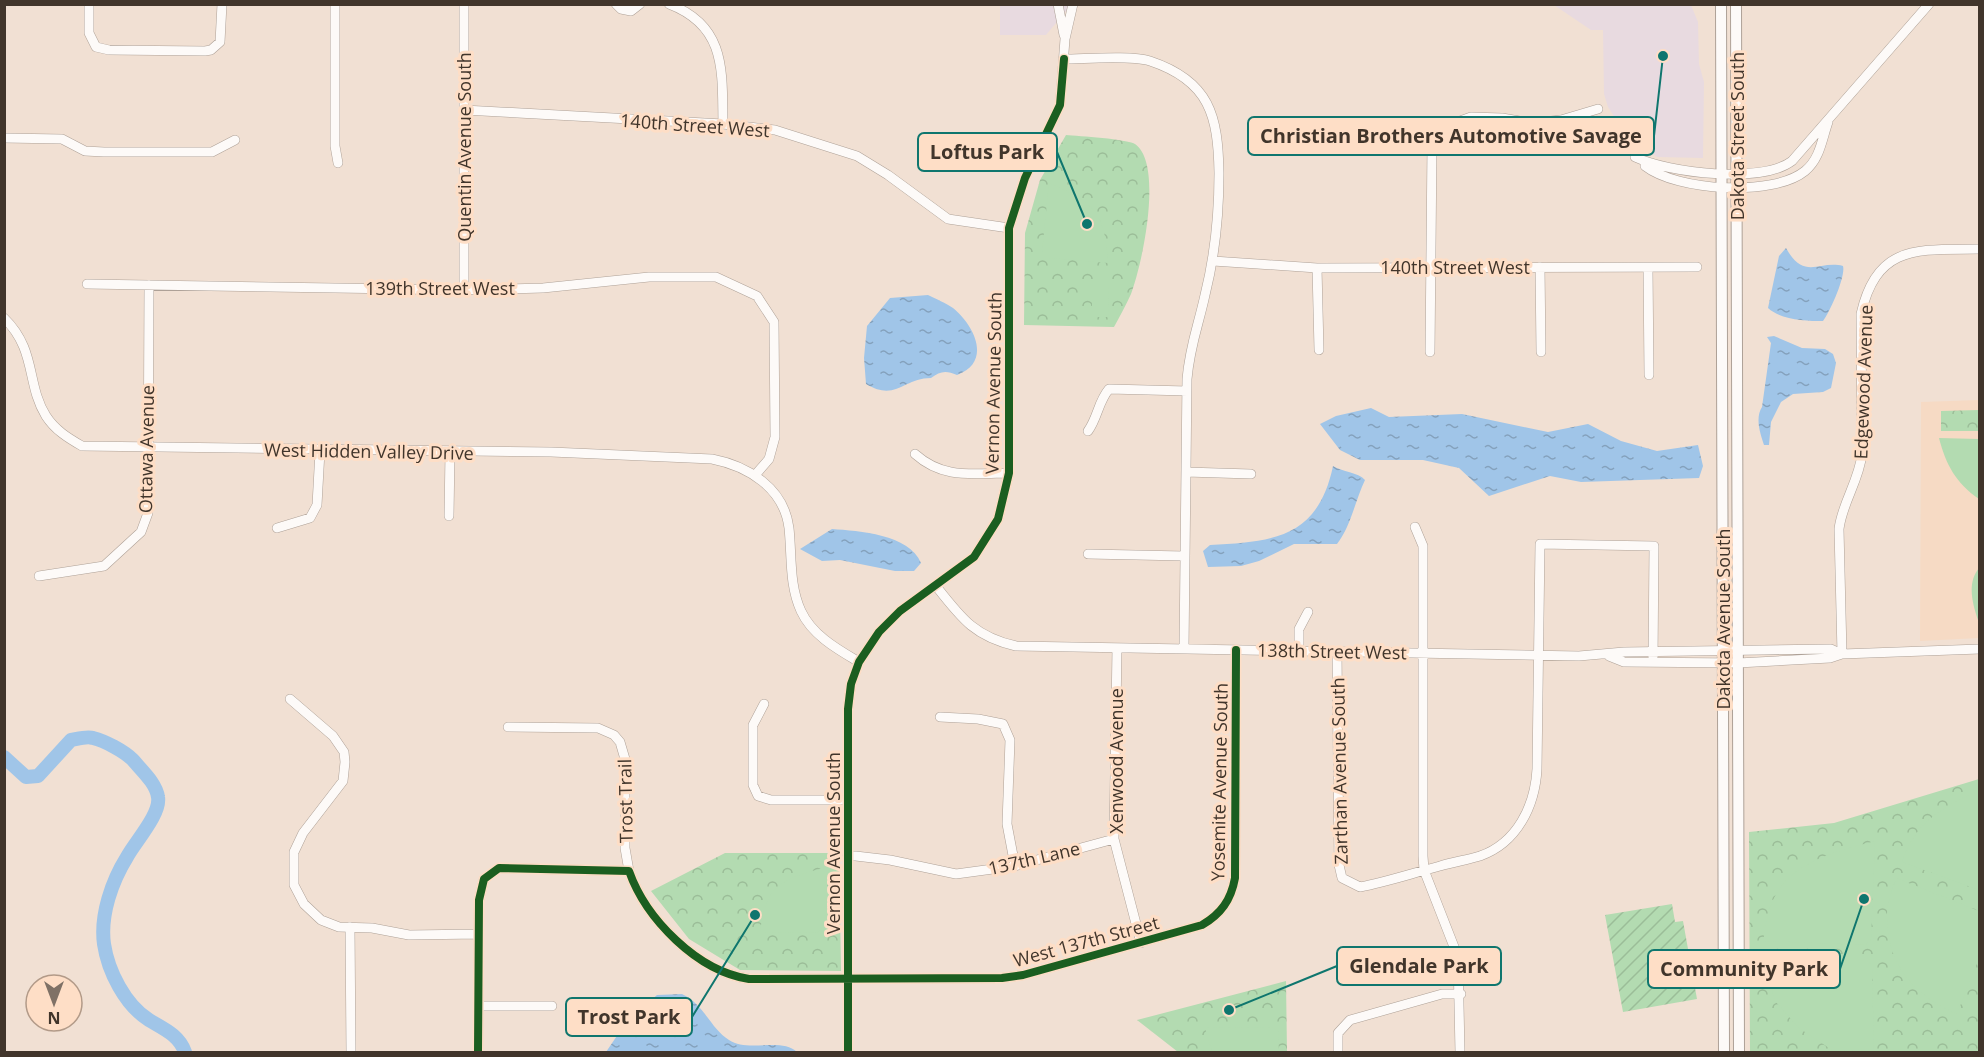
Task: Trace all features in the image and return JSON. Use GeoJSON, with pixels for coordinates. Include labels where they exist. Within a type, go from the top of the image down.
{"type":"FeatureCollection","features":[{"type":"Feature","properties":{"kind":"main road","name":"Dakota Street South"},"geometry":{"type":"LineString","coordinates":[[1721,4],[1721,186]]}},
{"type":"Feature","properties":{"kind":"main road","name":"Dakota Street South"},"geometry":{"type":"LineString","coordinates":[[1736,4],[1737,268]]}},
{"type":"Feature","properties":{"kind":"main road","name":"Dakota Avenue South"},"geometry":{"type":"LineString","coordinates":[[1721,186],[1724,1053]]}},
{"type":"Feature","properties":{"kind":"main road","name":"Dakota Avenue South"},"geometry":{"type":"LineString","coordinates":[[1737,268],[1739,1053]]}},
{"type":"Feature","properties":{"kind":"street"},"geometry":{"type":"LineString","coordinates":[[89,4],[89,33],[96,47],[109,50],[205,51],[217,46],[222,36],[222,4]]}},
{"type":"Feature","properties":{"kind":"street"},"geometry":{"type":"LineString","coordinates":[[335,4],[335,146],[338,163]]}},
{"type":"Feature","properties":{"kind":"street","name":"Quentin Avenue South"},"geometry":{"type":"LineString","coordinates":[[464,4],[464,290]]}},
{"type":"Feature","properties":{"kind":"street"},"geometry":{"type":"LineString","coordinates":[[616,4],[631,11],[640,4]]}},
{"type":"Feature","properties":{"kind":"street"},"geometry":{"type":"LineString","coordinates":[[669,4],[691,15],[702,25],[716,47],[722,71],[723,124]]}},
{"type":"Feature","properties":{"kind":"street","name":"Vernon Avenue South"},"geometry":{"type":"LineString","coordinates":[[1058,4],[1065,39]]}},
{"type":"Feature","properties":{"kind":"street","name":"Vernon Avenue South"},"geometry":{"type":"LineString","coordinates":[[848,1053],[848,709],[851,684],[859,662],[879,632],[900,611],[974,557],[998,519],[1009,473],[1010,228],[1020,189],[1060,105],[1065,39],[1073,4]]}},
{"type":"Feature","properties":{"kind":"street"},"geometry":{"type":"LineString","coordinates":[[1829,120],[1820,150],[1806,170],[1779,184],[1721,186],[1667,179],[1638,160],[1676,171],[1737,173],[1778,170],[1792,161],[1814,133],[1829,120],[1929,4]]}},
{"type":"Feature","properties":{"kind":"street"},"geometry":{"type":"LineString","coordinates":[[1064,59],[1147,61],[1173,71],[1195,86],[1205,97],[1214,116],[1218,134],[1219,215],[1213,261],[1189,350],[1184,649]]}},
{"type":"Feature","properties":{"kind":"street"},"geometry":{"type":"LineString","coordinates":[[1430,351],[1432,145],[1441,129],[1471,117],[1502,118],[1532,123],[1561,120],[1598,109]]}},
{"type":"Feature","properties":{"kind":"street","name":"140th Street West"},"geometry":{"type":"LineString","coordinates":[[464,110],[723,124],[775,130],[820,143],[865,161],[948,219],[1010,228]]}},
{"type":"Feature","properties":{"kind":"street"},"geometry":{"type":"LineString","coordinates":[[4,138],[62,139],[85,151],[104,152],[212,152],[235,140]]}},
{"type":"Feature","properties":{"kind":"street","name":"Edgewood Avenue"},"geometry":{"type":"LineString","coordinates":[[1842,654],[1839,529],[1842,512],[1857,476],[1862,454],[1861,314],[1866,292],[1875,277],[1893,260],[1907,253],[1980,249]]}},
{"type":"Feature","properties":{"kind":"street","name":"140th Street West"},"geometry":{"type":"LineString","coordinates":[[1213,261],[1317,268],[1697,267]]}},
{"type":"Feature","properties":{"kind":"street"},"geometry":{"type":"LineString","coordinates":[[1540,267],[1541,351]]}},
{"type":"Feature","properties":{"kind":"street"},"geometry":{"type":"LineString","coordinates":[[1317,268],[1319,350]]}},
{"type":"Feature","properties":{"kind":"street"},"geometry":{"type":"LineString","coordinates":[[1648,268],[1649,375]]}},
{"type":"Feature","properties":{"kind":"street","name":"139th Street West"},"geometry":{"type":"LineString","coordinates":[[87,284],[464,290],[543,288],[649,277],[716,278],[757,296],[774,322],[775,437],[769,459],[756,474]]}},
{"type":"Feature","properties":{"kind":"street","name":"Ottawa Avenue"},"geometry":{"type":"LineString","coordinates":[[39,576],[98,569],[141,532],[148,513],[149,285]]}},
{"type":"Feature","properties":{"kind":"street","name":"West Hidden Valley Drive"},"geometry":{"type":"LineString","coordinates":[[4,318],[21,339],[31,362],[46,416],[63,435],[82,446],[450,453],[551,452],[712,459],[734,463],[756,474]]}},
{"type":"Feature","properties":{"kind":"street"},"geometry":{"type":"LineString","coordinates":[[1088,431],[1097,419],[1101,399],[1109,389],[1187,391]]}},
{"type":"Feature","properties":{"kind":"street"},"geometry":{"type":"LineString","coordinates":[[277,528],[310,518],[317,505],[320,451]]}},
{"type":"Feature","properties":{"kind":"street"},"geometry":{"type":"LineString","coordinates":[[449,516],[450,453]]}},
{"type":"Feature","properties":{"kind":"street"},"geometry":{"type":"LineString","coordinates":[[915,454],[929,466],[950,473],[1009,473]]}},
{"type":"Feature","properties":{"kind":"street"},"geometry":{"type":"LineString","coordinates":[[1186,472],[1251,474]]}},
{"type":"Feature","properties":{"kind":"street"},"geometry":{"type":"LineString","coordinates":[[756,474],[775,496],[788,525],[794,590],[801,612],[825,641],[859,662]]}},
{"type":"Feature","properties":{"kind":"street"},"geometry":{"type":"LineString","coordinates":[[1415,527],[1423,546],[1424,870],[1455,948],[1461,994],[1460,1053]]}},
{"type":"Feature","properties":{"kind":"street"},"geometry":{"type":"LineString","coordinates":[[1424,870],[1464,858],[1480,856],[1504,842],[1519,825],[1530,807],[1536,788],[1537,769],[1540,544],[1654,546],[1653,657]]}},
{"type":"Feature","properties":{"kind":"street"},"geometry":{"type":"LineString","coordinates":[[1088,554],[1184,556]]}},
{"type":"Feature","properties":{"kind":"street","name":"138th Street West"},"geometry":{"type":"LineString","coordinates":[[936,586],[966,624],[995,640],[1017,646],[1653,657]]}},
{"type":"Feature","properties":{"kind":"street"},"geometry":{"type":"LineString","coordinates":[[1299,651],[1299,629],[1308,612]]}},
{"type":"Feature","properties":{"kind":"street","name":"Xenwood Avenue"},"geometry":{"type":"LineString","coordinates":[[1117,648],[1114,839],[1141,943]]}},
{"type":"Feature","properties":{"kind":"street"},"geometry":{"type":"LineString","coordinates":[[1653,657],[1738,663],[1830,658],[1842,654],[1980,649]]}},
{"type":"Feature","properties":{"kind":"street","name":"Yosemite Avenue South"},"geometry":{"type":"LineString","coordinates":[[1220,912],[1229,900],[1235,878],[1236,650]]}},
{"type":"Feature","properties":{"kind":"street"},"geometry":{"type":"LineString","coordinates":[[1653,657],[1724,650],[1831,650],[1842,654]]}},
{"type":"Feature","properties":{"kind":"street","name":"Zarthan Avenue South"},"geometry":{"type":"LineString","coordinates":[[1337,651],[1338,865],[1342,878],[1353,885],[1368,885],[1424,870]]}},
{"type":"Feature","properties":{"kind":"street"},"geometry":{"type":"LineString","coordinates":[[290,699],[333,736],[344,752],[343,781],[303,833],[294,852],[294,885],[312,914],[330,924],[372,928],[409,935],[479,934]]}},
{"type":"Feature","properties":{"kind":"street"},"geometry":{"type":"LineString","coordinates":[[764,704],[753,725],[753,785],[759,796],[771,800],[848,800]]}},
{"type":"Feature","properties":{"kind":"street"},"geometry":{"type":"LineString","coordinates":[[940,717],[978,719],[1003,724],[1010,740],[1007,824],[1015,866]]}},
{"type":"Feature","properties":{"kind":"street","name":"Trost Trail"},"geometry":{"type":"LineString","coordinates":[[508,727],[598,728],[614,735],[620,742],[625,759],[625,848],[629,870]]}},
{"type":"Feature","properties":{"kind":"street","name":"137th Lane"},"geometry":{"type":"LineString","coordinates":[[848,855],[890,860],[956,874],[1015,866],[1114,839]]}},
{"type":"Feature","properties":{"kind":"street"},"geometry":{"type":"LineString","coordinates":[[478,1053],[478,900],[484,879],[499,868],[629,870]]}},
{"type":"Feature","properties":{"kind":"street","name":"West 137th Street"},"geometry":{"type":"LineString","coordinates":[[629,870],[642,900],[653,915],[714,968],[749,979],[1002,978],[1023,975],[1202,925],[1220,912]]}},
{"type":"Feature","properties":{"kind":"street"},"geometry":{"type":"LineString","coordinates":[[350,927],[351,1053]]}},
{"type":"Feature","properties":{"kind":"street"},"geometry":{"type":"LineString","coordinates":[[1338,1053],[1338,1033],[1350,1020],[1443,994],[1461,994]]}},
{"type":"Feature","properties":{"kind":"street"},"geometry":{"type":"LineString","coordinates":[[478,1005],[552,1005]]}},
{"type":"Feature","properties":{"kind":"shaded area"},"geometry":{"type":"Polygon","coordinates":[[[1000,5],[1071,5],[1046,35],[1000,35],[1000,5]]]}},
{"type":"Feature","properties":{"kind":"shaded area"},"geometry":{"type":"Polygon","coordinates":[[[1554,5],[1691,5],[1698,22],[1699,64],[1704,82],[1703,158],[1657,157],[1627,136],[1608,107],[1604,94],[1603,30],[1591,30],[1554,5]]]}},
{"type":"Feature","properties":{"kind":"shaded area"},"geometry":{"type":"Polygon","coordinates":[[[1979,400],[1979,638],[1920,641],[1921,402],[1979,400]]]}},
{"type":"Feature","properties":{"kind":"green space"},"geometry":{"type":"Polygon","coordinates":[[[1066,135],[1130,142],[1135,144],[1144,155],[1149,193],[1145,239],[1136,280],[1114,327],[1024,325],[1025,233],[1040,180],[1066,135]]]}},
{"type":"Feature","properties":{"kind":"green space"},"geometry":{"type":"Polygon","coordinates":[[[1049,183],[1077,197],[1095,211],[1104,232],[1108,263],[1048,258],[1042,252],[1049,183]]]}},
{"type":"Feature","properties":{"kind":"green space"},"geometry":{"type":"Polygon","coordinates":[[[1092,286],[1109,286],[1108,317],[1092,317],[1092,286]]]}},
{"type":"Feature","properties":{"kind":"green space"},"geometry":{"type":"Polygon","coordinates":[[[1979,410],[1979,431],[1941,431],[1941,411],[1979,410]]]}},
{"type":"Feature","properties":{"kind":"green space"},"geometry":{"type":"Polygon","coordinates":[[[1939,438],[1979,439],[1979,499],[1964,487],[1953,473],[1939,438]]]}},
{"type":"Feature","properties":{"kind":"green space"},"geometry":{"type":"Polygon","coordinates":[[[1979,568],[1980,619],[1978,620],[1972,586],[1979,568]]]}},
{"type":"Feature","properties":{"kind":"green space"},"geometry":{"type":"Polygon","coordinates":[[[1979,779],[1979,1052],[1750,1052],[1749,832],[1834,823],[1979,779]]]}},
{"type":"Feature","properties":{"kind":"green space"},"geometry":{"type":"Polygon","coordinates":[[[1969,795],[1979,795],[1979,890],[1902,862],[1913,839],[1928,821],[1969,795]]]}},
{"type":"Feature","properties":{"kind":"green space"},"geometry":{"type":"Polygon","coordinates":[[[1875,841],[1871,939],[1866,945],[1763,941],[1773,900],[1791,876],[1803,867],[1831,854],[1875,841]]]}},
{"type":"Feature","properties":{"kind":"green space"},"geometry":{"type":"Polygon","coordinates":[[[725,853],[839,853],[841,971],[740,970],[689,939],[651,891],[725,853]]]}},
{"type":"Feature","properties":{"kind":"green space"},"geometry":{"type":"Polygon","coordinates":[[[823,868],[823,927],[817,933],[760,932],[766,904],[771,894],[796,876],[823,868]]]}},
{"type":"Feature","properties":{"kind":"green space"},"geometry":{"type":"Polygon","coordinates":[[[1896,878],[1979,911],[1979,958],[1957,1014],[1928,998],[1906,976],[1897,963],[1891,948],[1887,914],[1896,878]]]}},
{"type":"Feature","properties":{"kind":"green space"},"geometry":{"type":"Polygon","coordinates":[[[1672,904],[1675,922],[1683,921],[1697,999],[1623,1012],[1605,915],[1672,904]]]}},
{"type":"Feature","properties":{"kind":"green space"},"geometry":{"type":"Polygon","coordinates":[[[1764,961],[1868,961],[1872,966],[1874,1052],[1832,1050],[1799,1028],[1775,1001],[1764,961]]]}},
{"type":"Feature","properties":{"kind":"green space"},"geometry":{"type":"Polygon","coordinates":[[[1286,981],[1287,1052],[1178,1052],[1137,1020],[1286,981]]]}},
{"type":"Feature","properties":{"kind":"green space"},"geometry":{"type":"Polygon","coordinates":[[[1272,1027],[1278,1031],[1279,1052],[1212,1052],[1205,1028],[1272,1027]]]}},
{"type":"Feature","properties":{"kind":"water"},"geometry":{"type":"Polygon","coordinates":[[[1786,248],[1799,264],[1806,267],[1843,266],[1840,285],[1823,321],[1787,317],[1768,308],[1779,256],[1786,248]]]}},
{"type":"Feature","properties":{"kind":"water"},"geometry":{"type":"Polygon","coordinates":[[[928,295],[953,308],[968,324],[976,343],[977,353],[974,362],[968,369],[957,375],[950,372],[940,373],[892,390],[876,389],[866,384],[864,358],[867,326],[890,298],[928,295]]]}},
{"type":"Feature","properties":{"kind":"water"},"geometry":{"type":"Polygon","coordinates":[[[1774,336],[1802,348],[1825,349],[1833,354],[1836,363],[1831,388],[1823,392],[1793,394],[1781,402],[1771,422],[1769,445],[1764,445],[1759,416],[1771,343],[1767,337],[1774,336]]]}},
{"type":"Feature","properties":{"kind":"water"},"geometry":{"type":"Polygon","coordinates":[[[1371,408],[1389,417],[1462,414],[1548,432],[1588,424],[1621,441],[1657,451],[1698,445],[1703,466],[1699,478],[1581,482],[1550,476],[1489,496],[1459,468],[1423,460],[1360,460],[1340,450],[1320,424],[1336,416],[1371,408]]]}},
{"type":"Feature","properties":{"kind":"water"},"geometry":{"type":"Polygon","coordinates":[[[1333,466],[1365,480],[1337,544],[1294,544],[1259,561],[1241,566],[1208,567],[1203,551],[1210,545],[1254,542],[1273,538],[1304,522],[1316,508],[1326,490],[1333,466]]]}},
{"type":"Feature","properties":{"kind":"water"},"geometry":{"type":"Polygon","coordinates":[[[832,529],[869,533],[895,540],[915,553],[921,563],[914,571],[895,571],[840,560],[822,561],[800,549],[832,529]]]}},
{"type":"Feature","properties":{"kind":"water"},"geometry":{"type":"Polygon","coordinates":[[[682,994],[690,998],[729,1040],[745,1045],[782,1046],[797,1052],[606,1052],[627,1021],[657,995],[682,994]]]}},
{"type":"Feature","properties":{"kind":"waterway"},"geometry":{"type":"LineString","coordinates":[[4,757],[26,777],[38,776],[71,740],[91,737],[125,753],[152,782],[158,797],[156,811],[127,857],[112,887],[104,922],[104,944],[109,965],[119,987],[132,1006],[140,1014],[175,1037],[185,1052]]}},
{"type":"Feature","properties":{"kind":"cycle path"},"geometry":{"type":"LineString","coordinates":[[848,1052],[848,709],[851,684],[859,662],[879,632],[900,611],[974,557],[998,519],[1009,473],[1009,228],[1025,178],[1060,105],[1064,59]]}},
{"type":"Feature","properties":{"kind":"cycle path"},"geometry":{"type":"LineString","coordinates":[[478,1052],[479,900],[484,879],[499,868],[629,871],[648,907],[676,940],[711,966],[749,979],[1002,978],[1023,975],[1202,925],[1224,906],[1235,878],[1236,650]]}},
{"type":"Feature","properties":{"kind":"place","name":"Christian Brothers Automotive Savage"},"geometry":{"type":"Point","coordinates":[1663,56]}},
{"type":"Feature","properties":{"kind":"place","name":"Loftus Park"},"geometry":{"type":"Point","coordinates":[1087,224]}},
{"type":"Feature","properties":{"kind":"place","name":"Community Park"},"geometry":{"type":"Point","coordinates":[1864,899]}},
{"type":"Feature","properties":{"kind":"place","name":"Trost Park"},"geometry":{"type":"Point","coordinates":[755,915]}},
{"type":"Feature","properties":{"kind":"place","name":"Glendale Park"},"geometry":{"type":"Point","coordinates":[1229,1010]}}]}
